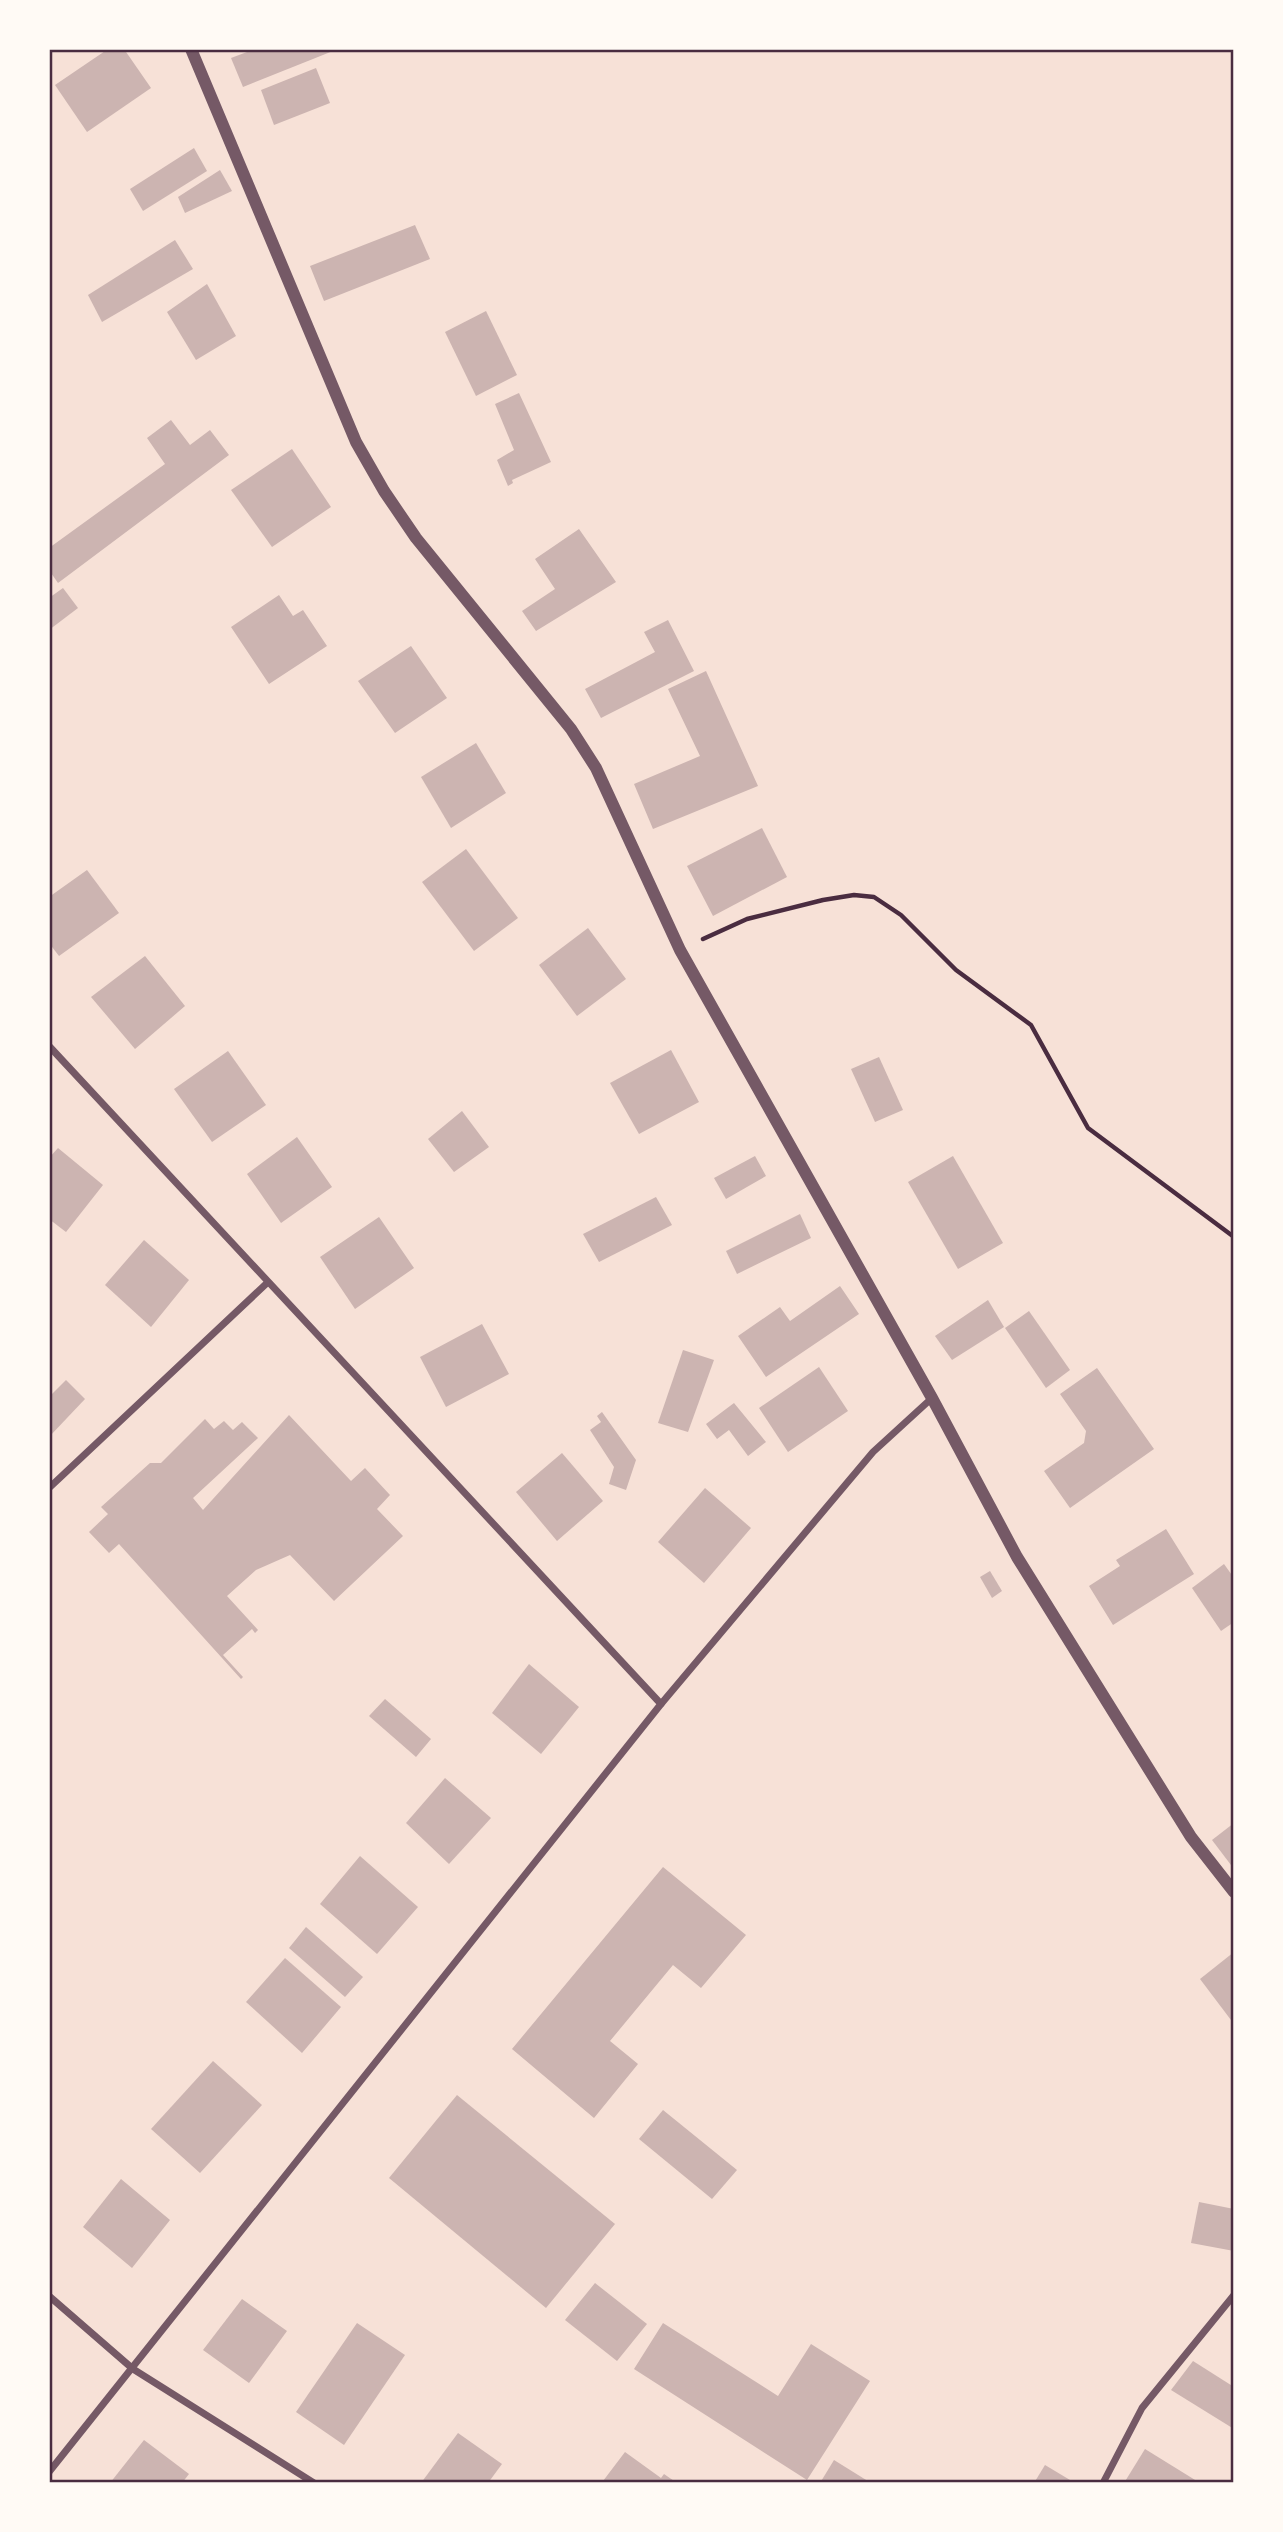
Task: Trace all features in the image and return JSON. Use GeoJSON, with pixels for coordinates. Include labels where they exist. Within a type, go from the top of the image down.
{"type":"FeatureCollection","features":[{"type":"Feature","properties":{"kind":"street"},"geometry":{"type":"LineString","coordinates":[[191,49],[356,442],[384,491],[416,538],[570,729],[596,768],[680,950],[932,1398],[1017,1557],[1191,1837],[1234,1892]]}},
{"type":"Feature","properties":{"kind":"street"},"geometry":{"type":"LineString","coordinates":[[49,1046],[661,1703]]}},
{"type":"Feature","properties":{"kind":"street"},"geometry":{"type":"LineString","coordinates":[[49,1488],[267,1283]]}},
{"type":"Feature","properties":{"kind":"street"},"geometry":{"type":"LineString","coordinates":[[49,2472],[661,1703],[873,1452],[932,1398]]}},
{"type":"Feature","properties":{"kind":"street"},"geometry":{"type":"LineString","coordinates":[[1103,2483],[1142,2408],[1234,2294]]}},
{"type":"Feature","properties":{"kind":"street"},"geometry":{"type":"LineString","coordinates":[[49,2296],[133,2369],[314,2483]]}},
{"type":"Feature","properties":{"kind":"path"},"geometry":{"type":"LineString","coordinates":[[680,950],[747,919],[855,895],[874,897],[901,915],[956,970],[1031,1025],[1088,1128],[1234,1237]]}},
{"type":"Feature","properties":{"kind":"building"},"geometry":{"type":"Polygon","coordinates":[[[108,49],[124,49],[151,88],[87,132],[55,85],[108,49]]]}},
{"type":"Feature","properties":{"kind":"building"},"geometry":{"type":"Polygon","coordinates":[[[255,49],[338,49],[243,87],[231,58],[255,49]]]}},
{"type":"Feature","properties":{"kind":"building"},"geometry":{"type":"Polygon","coordinates":[[[316,68],[330,103],[274,125],[261,90],[316,68]]]}},
{"type":"Feature","properties":{"kind":"building"},"geometry":{"type":"Polygon","coordinates":[[[194,148],[207,171],[143,211],[130,189],[194,148]]]}},
{"type":"Feature","properties":{"kind":"building"},"geometry":{"type":"Polygon","coordinates":[[[220,170],[232,191],[185,213],[178,197],[220,170]]]}},
{"type":"Feature","properties":{"kind":"building"},"geometry":{"type":"Polygon","coordinates":[[[415,225],[430,259],[324,301],[310,266],[415,225]]]}},
{"type":"Feature","properties":{"kind":"building"},"geometry":{"type":"Polygon","coordinates":[[[175,240],[193,269],[102,322],[88,295],[175,240]]]}},
{"type":"Feature","properties":{"kind":"building"},"geometry":{"type":"Polygon","coordinates":[[[207,284],[236,336],[196,360],[167,312],[207,284]]]}},
{"type":"Feature","properties":{"kind":"building"},"geometry":{"type":"Polygon","coordinates":[[[486,311],[517,375],[476,396],[445,332],[486,311]]]}},
{"type":"Feature","properties":{"kind":"building"},"geometry":{"type":"Polygon","coordinates":[[[519,393],[551,462],[512,480],[513,483],[508,486],[497,460],[514,450],[495,404],[519,393]]]}},
{"type":"Feature","properties":{"kind":"building"},"geometry":{"type":"Polygon","coordinates":[[[171,420],[190,445],[210,430],[229,455],[58,583],[49,570],[49,548],[165,464],[147,438],[171,420]]]}},
{"type":"Feature","properties":{"kind":"building"},"geometry":{"type":"Polygon","coordinates":[[[292,449],[331,507],[272,547],[231,490],[292,449]]]}},
{"type":"Feature","properties":{"kind":"building"},"geometry":{"type":"Polygon","coordinates":[[[579,529],[616,582],[536,631],[522,611],[555,589],[535,559],[579,529]]]}},
{"type":"Feature","properties":{"kind":"building"},"geometry":{"type":"Polygon","coordinates":[[[63,588],[78,608],[49,630],[49,598],[63,588]]]}},
{"type":"Feature","properties":{"kind":"building"},"geometry":{"type":"Polygon","coordinates":[[[279,595],[293,616],[303,610],[327,646],[269,684],[231,627],[279,595]]]}},
{"type":"Feature","properties":{"kind":"building"},"geometry":{"type":"Polygon","coordinates":[[[668,620],[694,671],[601,718],[585,689],[655,652],[644,632],[668,620]]]}},
{"type":"Feature","properties":{"kind":"building"},"geometry":{"type":"Polygon","coordinates":[[[411,646],[447,698],[395,733],[358,681],[411,646]]]}},
{"type":"Feature","properties":{"kind":"building"},"geometry":{"type":"Polygon","coordinates":[[[706,671],[758,786],[653,829],[634,784],[700,756],[668,689],[706,671]]]}},
{"type":"Feature","properties":{"kind":"building"},"geometry":{"type":"Polygon","coordinates":[[[476,743],[506,793],[451,828],[421,777],[476,743]]]}},
{"type":"Feature","properties":{"kind":"building"},"geometry":{"type":"Polygon","coordinates":[[[762,828],[787,877],[713,916],[687,866],[762,828]]]}},
{"type":"Feature","properties":{"kind":"building"},"geometry":{"type":"Polygon","coordinates":[[[466,849],[518,918],[474,951],[422,882],[466,849]]]}},
{"type":"Feature","properties":{"kind":"building"},"geometry":{"type":"Polygon","coordinates":[[[87,870],[119,913],[59,956],[49,943],[49,897],[87,870]]]}},
{"type":"Feature","properties":{"kind":"building"},"geometry":{"type":"Polygon","coordinates":[[[588,928],[626,979],[577,1016],[539,965],[588,928]]]}},
{"type":"Feature","properties":{"kind":"building"},"geometry":{"type":"Polygon","coordinates":[[[145,956],[185,1006],[135,1049],[91,997],[145,956]]]}},
{"type":"Feature","properties":{"kind":"building"},"geometry":{"type":"Polygon","coordinates":[[[671,1050],[699,1102],[639,1134],[610,1083],[671,1050]]]}},
{"type":"Feature","properties":{"kind":"building"},"geometry":{"type":"Polygon","coordinates":[[[228,1051],[266,1105],[212,1142],[174,1089],[228,1051]]]}},
{"type":"Feature","properties":{"kind":"building"},"geometry":{"type":"Polygon","coordinates":[[[879,1057],[903,1110],[875,1122],[851,1069],[879,1057]]]}},
{"type":"Feature","properties":{"kind":"building"},"geometry":{"type":"Polygon","coordinates":[[[462,1111],[489,1147],[454,1172],[428,1139],[462,1111]]]}},
{"type":"Feature","properties":{"kind":"building"},"geometry":{"type":"Polygon","coordinates":[[[297,1137],[332,1187],[281,1223],[247,1174],[297,1137]]]}},
{"type":"Feature","properties":{"kind":"building"},"geometry":{"type":"Polygon","coordinates":[[[58,1148],[103,1185],[66,1232],[49,1219],[49,1158],[58,1148]]]}},
{"type":"Feature","properties":{"kind":"building"},"geometry":{"type":"Polygon","coordinates":[[[755,1156],[766,1176],[726,1199],[714,1178],[755,1156]]]}},
{"type":"Feature","properties":{"kind":"building"},"geometry":{"type":"Polygon","coordinates":[[[953,1156],[1003,1243],[958,1269],[908,1182],[953,1156]]]}},
{"type":"Feature","properties":{"kind":"building"},"geometry":{"type":"Polygon","coordinates":[[[656,1197],[672,1225],[599,1262],[583,1234],[656,1197]]]}},
{"type":"Feature","properties":{"kind":"building"},"geometry":{"type":"Polygon","coordinates":[[[800,1214],[811,1238],[737,1274],[726,1251],[800,1214]]]}},
{"type":"Feature","properties":{"kind":"building"},"geometry":{"type":"Polygon","coordinates":[[[379,1217],[414,1268],[355,1309],[320,1257],[379,1217]]]}},
{"type":"Feature","properties":{"kind":"building"},"geometry":{"type":"Polygon","coordinates":[[[144,1240],[189,1280],[151,1327],[105,1285],[144,1240]]]}},
{"type":"Feature","properties":{"kind":"building"},"geometry":{"type":"Polygon","coordinates":[[[840,1286],[859,1314],[766,1377],[738,1336],[780,1307],[790,1321],[840,1286]]]}},
{"type":"Feature","properties":{"kind":"building"},"geometry":{"type":"Polygon","coordinates":[[[988,1300],[1004,1327],[952,1360],[935,1336],[988,1300]]]}},
{"type":"Feature","properties":{"kind":"building"},"geometry":{"type":"Polygon","coordinates":[[[1029,1311],[1070,1370],[1046,1388],[1005,1328],[1029,1311]]]}},
{"type":"Feature","properties":{"kind":"building"},"geometry":{"type":"Polygon","coordinates":[[[482,1324],[509,1374],[446,1407],[420,1357],[482,1324]]]}},
{"type":"Feature","properties":{"kind":"building"},"geometry":{"type":"Polygon","coordinates":[[[683,1350],[714,1360],[688,1432],[658,1423],[683,1350]]]}},
{"type":"Feature","properties":{"kind":"building"},"geometry":{"type":"Polygon","coordinates":[[[819,1367],[848,1411],[788,1452],[759,1408],[819,1367]]]}},
{"type":"Feature","properties":{"kind":"building"},"geometry":{"type":"Polygon","coordinates":[[[1097,1368],[1154,1449],[1070,1508],[1044,1471],[1084,1443],[1086,1431],[1060,1394],[1097,1368]]]}},
{"type":"Feature","properties":{"kind":"building"},"geometry":{"type":"Polygon","coordinates":[[[66,1380],[85,1399],[49,1437],[49,1397],[66,1380]]]}},
{"type":"Feature","properties":{"kind":"building"},"geometry":{"type":"Polygon","coordinates":[[[734,1403],[766,1442],[748,1456],[729,1430],[717,1439],[706,1424],[734,1403]]]}},
{"type":"Feature","properties":{"kind":"building"},"geometry":{"type":"Polygon","coordinates":[[[602,1412],[636,1460],[626,1490],[609,1484],[614,1467],[590,1430],[601,1422],[597,1416],[602,1412]]]}},
{"type":"Feature","properties":{"kind":"building"},"geometry":{"type":"Polygon","coordinates":[[[289,1415],[351,1481],[365,1468],[390,1495],[377,1509],[403,1536],[334,1601],[290,1555],[256,1570],[227,1596],[258,1630],[255,1633],[252,1629],[223,1655],[243,1677],[241,1679],[119,1544],[109,1553],[89,1532],[108,1514],[101,1507],[150,1463],[161,1463],[205,1419],[214,1429],[224,1421],[233,1430],[242,1422],[258,1438],[193,1498],[203,1510],[289,1415]]]}},
{"type":"Feature","properties":{"kind":"building"},"geometry":{"type":"Polygon","coordinates":[[[562,1453],[603,1501],[557,1541],[516,1492],[562,1453]]]}},
{"type":"Feature","properties":{"kind":"building"},"geometry":{"type":"Polygon","coordinates":[[[705,1488],[751,1528],[704,1583],[658,1542],[705,1488]]]}},
{"type":"Feature","properties":{"kind":"building"},"geometry":{"type":"Polygon","coordinates":[[[1166,1529],[1194,1574],[1113,1625],[1089,1586],[1120,1566],[1116,1560],[1166,1529]]]}},
{"type":"Feature","properties":{"kind":"building"},"geometry":{"type":"Polygon","coordinates":[[[1224,1564],[1234,1578],[1234,1622],[1221,1631],[1192,1588],[1224,1564]]]}},
{"type":"Feature","properties":{"kind":"building"},"geometry":{"type":"Polygon","coordinates":[[[990,1571],[1002,1591],[992,1598],[980,1577],[990,1571]]]}},
{"type":"Feature","properties":{"kind":"building"},"geometry":{"type":"Polygon","coordinates":[[[529,1664],[579,1707],[541,1754],[492,1713],[529,1664]]]}},
{"type":"Feature","properties":{"kind":"building"},"geometry":{"type":"Polygon","coordinates":[[[385,1699],[431,1739],[416,1757],[369,1716],[385,1699]]]}},
{"type":"Feature","properties":{"kind":"building"},"geometry":{"type":"Polygon","coordinates":[[[445,1778],[491,1818],[449,1864],[406,1823],[445,1778]]]}},
{"type":"Feature","properties":{"kind":"building"},"geometry":{"type":"Polygon","coordinates":[[[1234,1823],[1234,1869],[1212,1840],[1234,1823]]]}},
{"type":"Feature","properties":{"kind":"building"},"geometry":{"type":"Polygon","coordinates":[[[360,1856],[418,1907],[377,1954],[320,1904],[360,1856]]]}},
{"type":"Feature","properties":{"kind":"building"},"geometry":{"type":"Polygon","coordinates":[[[663,1867],[746,1935],[701,1988],[673,1965],[610,2041],[638,2064],[594,2118],[512,2049],[663,1867]]]}},
{"type":"Feature","properties":{"kind":"building"},"geometry":{"type":"Polygon","coordinates":[[[306,1927],[363,1977],[345,1997],[289,1948],[306,1927]]]}},
{"type":"Feature","properties":{"kind":"building"},"geometry":{"type":"Polygon","coordinates":[[[1234,1952],[1234,2024],[1200,1979],[1234,1952]]]}},
{"type":"Feature","properties":{"kind":"building"},"geometry":{"type":"Polygon","coordinates":[[[285,1958],[341,2007],[302,2053],[246,2002],[285,1958]]]}},
{"type":"Feature","properties":{"kind":"building"},"geometry":{"type":"Polygon","coordinates":[[[213,2061],[262,2105],[200,2173],[151,2129],[213,2061]]]}},
{"type":"Feature","properties":{"kind":"building"},"geometry":{"type":"Polygon","coordinates":[[[457,2095],[615,2224],[546,2308],[389,2178],[457,2095]]]}},
{"type":"Feature","properties":{"kind":"building"},"geometry":{"type":"Polygon","coordinates":[[[663,2110],[737,2170],[712,2199],[639,2139],[663,2110]]]}},
{"type":"Feature","properties":{"kind":"building"},"geometry":{"type":"Polygon","coordinates":[[[121,2179],[170,2220],[132,2268],[83,2227],[121,2179]]]}},
{"type":"Feature","properties":{"kind":"building"},"geometry":{"type":"Polygon","coordinates":[[[1199,2202],[1234,2209],[1234,2251],[1191,2243],[1199,2202]]]}},
{"type":"Feature","properties":{"kind":"building"},"geometry":{"type":"Polygon","coordinates":[[[595,2283],[647,2324],[617,2361],[565,2320],[595,2283]]]}},
{"type":"Feature","properties":{"kind":"building"},"geometry":{"type":"Polygon","coordinates":[[[242,2299],[287,2331],[249,2383],[203,2350],[242,2299]]]}},
{"type":"Feature","properties":{"kind":"building"},"geometry":{"type":"Polygon","coordinates":[[[357,2323],[405,2355],[344,2445],[296,2412],[357,2323]]]}},
{"type":"Feature","properties":{"kind":"building"},"geometry":{"type":"Polygon","coordinates":[[[663,2323],[778,2396],[811,2344],[870,2381],[807,2480],[634,2369],[663,2323]]]}},
{"type":"Feature","properties":{"kind":"building"},"geometry":{"type":"Polygon","coordinates":[[[1193,2361],[1234,2387],[1234,2429],[1171,2390],[1193,2361]]]}},
{"type":"Feature","properties":{"kind":"building"},"geometry":{"type":"Polygon","coordinates":[[[458,2433],[502,2464],[488,2483],[421,2483],[458,2433]]]}},
{"type":"Feature","properties":{"kind":"building"},"geometry":{"type":"Polygon","coordinates":[[[144,2440],[189,2474],[182,2483],[110,2483],[144,2440]]]}},
{"type":"Feature","properties":{"kind":"building"},"geometry":{"type":"Polygon","coordinates":[[[1145,2449],[1200,2483],[1124,2483],[1145,2449]]]}},
{"type":"Feature","properties":{"kind":"building"},"geometry":{"type":"Polygon","coordinates":[[[625,2452],[661,2478],[664,2474],[677,2483],[605,2483],[603,2481],[625,2452]]]}},
{"type":"Feature","properties":{"kind":"building"},"geometry":{"type":"Polygon","coordinates":[[[834,2460],[871,2483],[820,2483],[834,2460]]]}},
{"type":"Feature","properties":{"kind":"building"},"geometry":{"type":"Polygon","coordinates":[[[1045,2465],[1075,2483],[1034,2483],[1045,2465]]]}}]}
